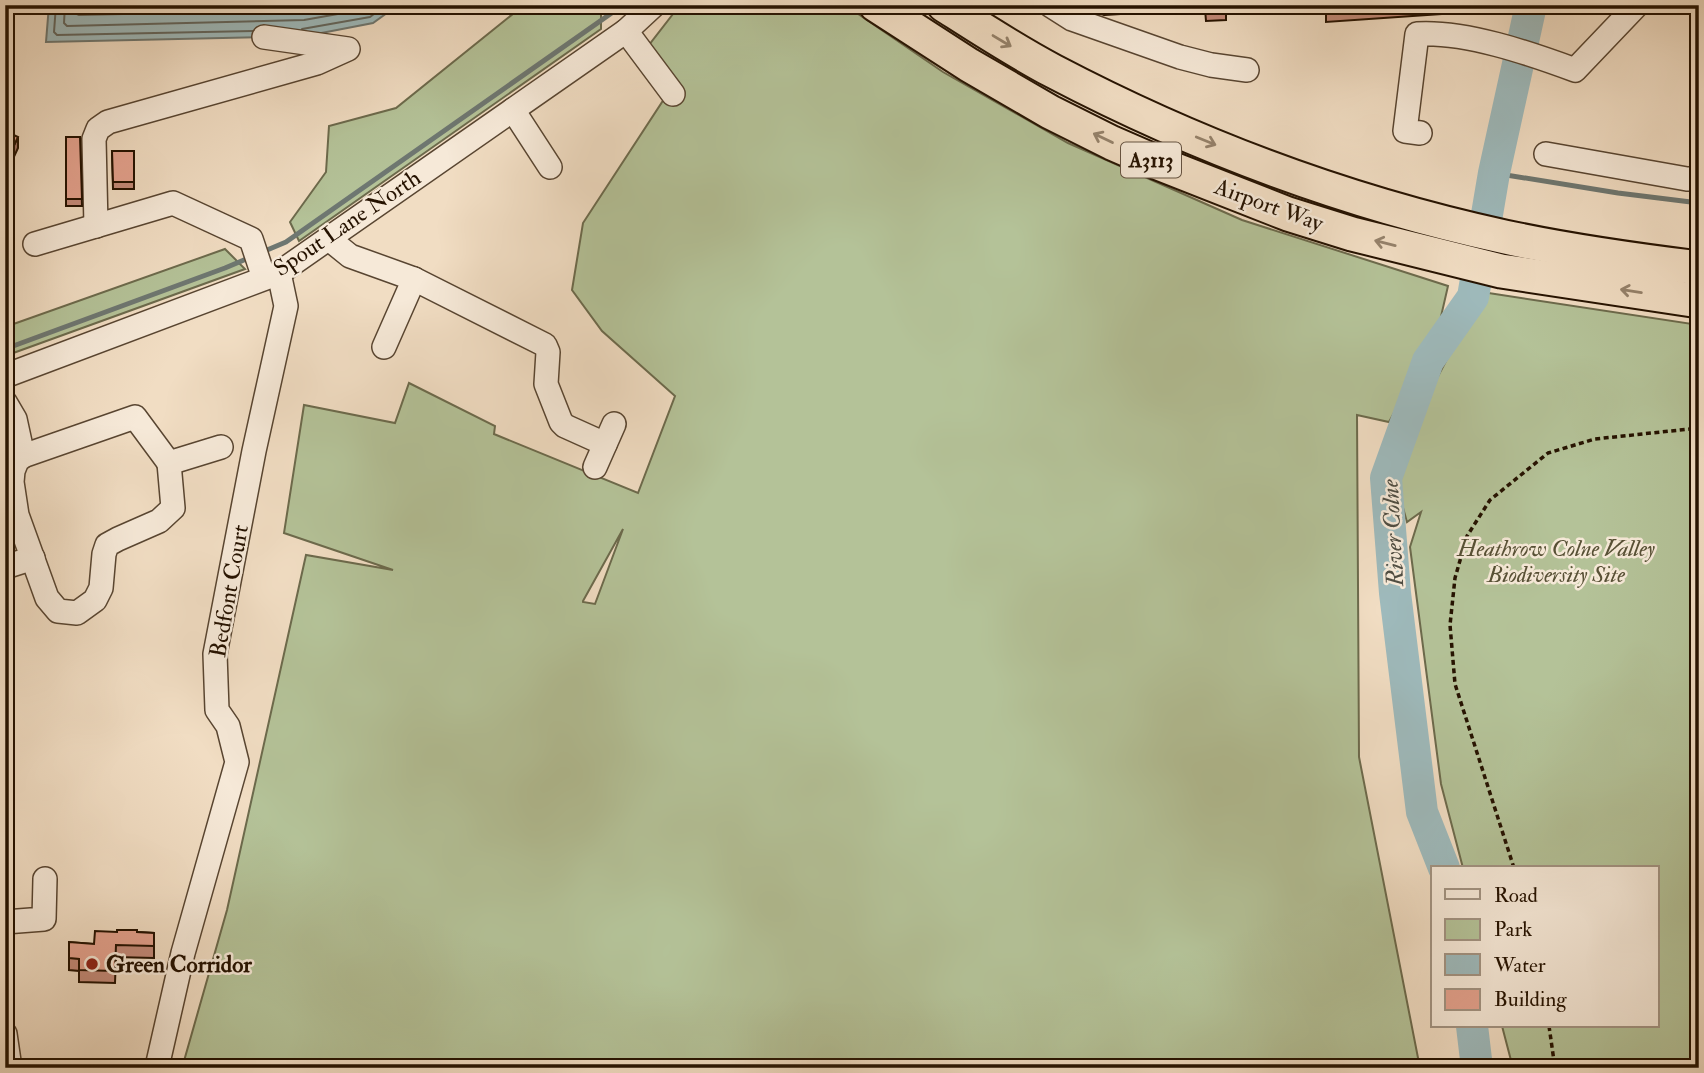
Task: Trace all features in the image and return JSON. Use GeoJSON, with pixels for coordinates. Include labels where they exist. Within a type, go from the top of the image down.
{"type":"FeatureCollection","features":[{"type":"Feature","properties":{"kind":"highway","name":"Airport Way"},"geometry":{"type":"LineString","coordinates":[[876,5],[969,65],[1050,112],[1112,143],[1287,215],[1501,271],[1699,301]]}},
{"type":"Feature","properties":{"kind":"highway","name":"Airport Way"},"geometry":{"type":"LineString","coordinates":[[944,5],[1052,71],[1124,107],[1269,167],[1344,194],[1506,237],[1626,259],[1699,268]]}},
{"type":"Feature","properties":{"kind":"street","name":"Spout Lane North"},"geometry":{"type":"LineString","coordinates":[[5,376],[329,239],[626,31],[654,5]]}},
{"type":"Feature","properties":{"kind":"street"},"geometry":{"type":"LineString","coordinates":[[1049,5],[1072,19],[1180,57],[1247,70]]}},
{"type":"Feature","properties":{"kind":"street"},"geometry":{"type":"LineString","coordinates":[[1420,133],[1405,131],[1417,34],[1437,32],[1502,46],[1575,70],[1637,5]]}},
{"type":"Feature","properties":{"kind":"street"},"geometry":{"type":"LineString","coordinates":[[626,31],[673,94]]}},
{"type":"Feature","properties":{"kind":"street"},"geometry":{"type":"LineString","coordinates":[[96,226],[94,139],[98,129],[108,122],[317,63],[348,49],[264,37]]}},
{"type":"Feature","properties":{"kind":"street"},"geometry":{"type":"LineString","coordinates":[[513,110],[550,167]]}},
{"type":"Feature","properties":{"kind":"street"},"geometry":{"type":"LineString","coordinates":[[1546,154],[1699,179]]}},
{"type":"Feature","properties":{"kind":"street"},"geometry":{"type":"LineString","coordinates":[[34,244],[173,203],[251,239],[264,265]]}},
{"type":"Feature","properties":{"kind":"street"},"geometry":{"type":"LineString","coordinates":[[329,239],[350,256],[414,279],[545,345],[548,352],[546,384],[561,422],[565,426],[609,434],[596,467]]}},
{"type":"Feature","properties":{"kind":"street","name":"Bedfont Court"},"geometry":{"type":"LineString","coordinates":[[158,1067],[183,953],[237,762],[228,726],[217,710],[215,654],[254,451],[286,306],[264,265]]}},
{"type":"Feature","properties":{"kind":"street"},"geometry":{"type":"LineString","coordinates":[[384,347],[414,279]]}},
{"type":"Feature","properties":{"kind":"street"},"geometry":{"type":"LineString","coordinates":[[5,402],[15,419],[23,456]]}},
{"type":"Feature","properties":{"kind":"street"},"geometry":{"type":"LineString","coordinates":[[135,417],[169,463],[173,508],[159,521],[107,545],[101,588],[95,600],[77,613],[58,611],[47,598],[33,558],[18,514],[12,481],[16,461],[23,456],[135,417]]}},
{"type":"Feature","properties":{"kind":"street"},"geometry":{"type":"LineString","coordinates":[[169,463],[221,446]]}},
{"type":"Feature","properties":{"kind":"street"},"geometry":{"type":"LineString","coordinates":[[5,567],[33,558]]}},
{"type":"Feature","properties":{"kind":"street"},"geometry":{"type":"LineString","coordinates":[[5,922],[44,919],[45,879]]}},
{"type":"Feature","properties":{"kind":"street"},"geometry":{"type":"LineString","coordinates":[[5,1034],[10,1068]]}},
{"type":"Feature","properties":{"kind":"path"},"geometry":{"type":"LineString","coordinates":[[1513,866],[1455,684],[1450,625],[1455,578],[1467,536],[1490,500],[1548,453],[1595,439],[1699,428]]}},
{"type":"Feature","properties":{"kind":"path"},"geometry":{"type":"LineString","coordinates":[[1549,1028],[1555,1068]]}},
{"type":"Feature","properties":{"kind":"green space"},"geometry":{"type":"Polygon","coordinates":[[[524,5],[598,5],[601,29],[299,241],[290,222],[326,172],[329,126],[396,108],[524,5]]]}},
{"type":"Feature","properties":{"kind":"green space"},"geometry":{"type":"Polygon","coordinates":[[[680,5],[845,5],[943,72],[1068,143],[1242,220],[1448,286],[1437,334],[1389,422],[1357,415],[1359,757],[1420,1068],[182,1068],[227,910],[306,555],[393,570],[284,533],[304,405],[395,423],[409,383],[495,426],[494,434],[638,493],[675,396],[602,331],[572,290],[583,223],[664,99],[649,45],[680,5]],[[623,529],[583,601],[595,604],[623,529]]]}},
{"type":"Feature","properties":{"kind":"green space"},"geometry":{"type":"Polygon","coordinates":[[[225,249],[245,269],[5,356],[5,327],[225,249]]]}},
{"type":"Feature","properties":{"kind":"green space","name":"Heathrow Colne Valley Biodiversity Site"},"geometry":{"type":"Polygon","coordinates":[[[1482,292],[1699,325],[1699,1068],[1513,1068],[1503,1028],[1658,1028],[1658,866],[1462,866],[1441,784],[1410,547],[1421,512],[1407,522],[1396,483],[1434,384],[1482,292]]]}},
{"type":"Feature","properties":{"kind":"water"},"geometry":{"type":"Polygon","coordinates":[[[49,5],[398,5],[373,23],[306,36],[46,42],[49,5]]]}},
{"type":"Feature","properties":{"kind":"building"},"geometry":{"type":"Polygon","coordinates":[[[1206,5],[1226,5],[1226,8],[1206,10],[1206,5]]]}},
{"type":"Feature","properties":{"kind":"building"},"geometry":{"type":"Polygon","coordinates":[[[1326,5],[1401,5],[1326,11],[1326,5]]]}},
{"type":"Feature","properties":{"kind":"building"},"geometry":{"type":"Polygon","coordinates":[[[5,131],[18,137],[5,164],[5,131]]]}},
{"type":"Feature","properties":{"kind":"building"},"geometry":{"type":"Polygon","coordinates":[[[66,137],[80,137],[82,199],[66,199],[66,137]]]}},
{"type":"Feature","properties":{"kind":"building"},"geometry":{"type":"Polygon","coordinates":[[[112,151],[134,151],[134,182],[113,182],[112,151]]]}},
{"type":"Feature","properties":{"kind":"building"},"geometry":{"type":"Polygon","coordinates":[[[95,931],[154,933],[154,946],[116,945],[115,971],[79,970],[79,959],[69,958],[69,942],[94,944],[95,931]]]}},
{"type":"Feature","properties":{"kind":"waterway"},"geometry":{"type":"LineString","coordinates":[[260,253],[286,242],[623,5]]}},
{"type":"Feature","properties":{"kind":"waterway","name":"River Colne"},"geometry":{"type":"LineString","coordinates":[[1443,866],[1422,812],[1395,593],[1386,478],[1428,361],[1473,297],[1494,173],[1531,5]]}},
{"type":"Feature","properties":{"kind":"waterway","name":"River Colne"},"geometry":{"type":"LineString","coordinates":[[1494,173],[1699,203]]}},
{"type":"Feature","properties":{"kind":"waterway"},"geometry":{"type":"LineString","coordinates":[[5,349],[251,257]]}},
{"type":"Feature","properties":{"kind":"waterway","name":"River Colne"},"geometry":{"type":"LineString","coordinates":[[1472,1028],[1477,1068]]}},
{"type":"Feature","properties":{"kind":"place","name":"Green Corridor"},"geometry":{"type":"Point","coordinates":[92,964]}}]}
